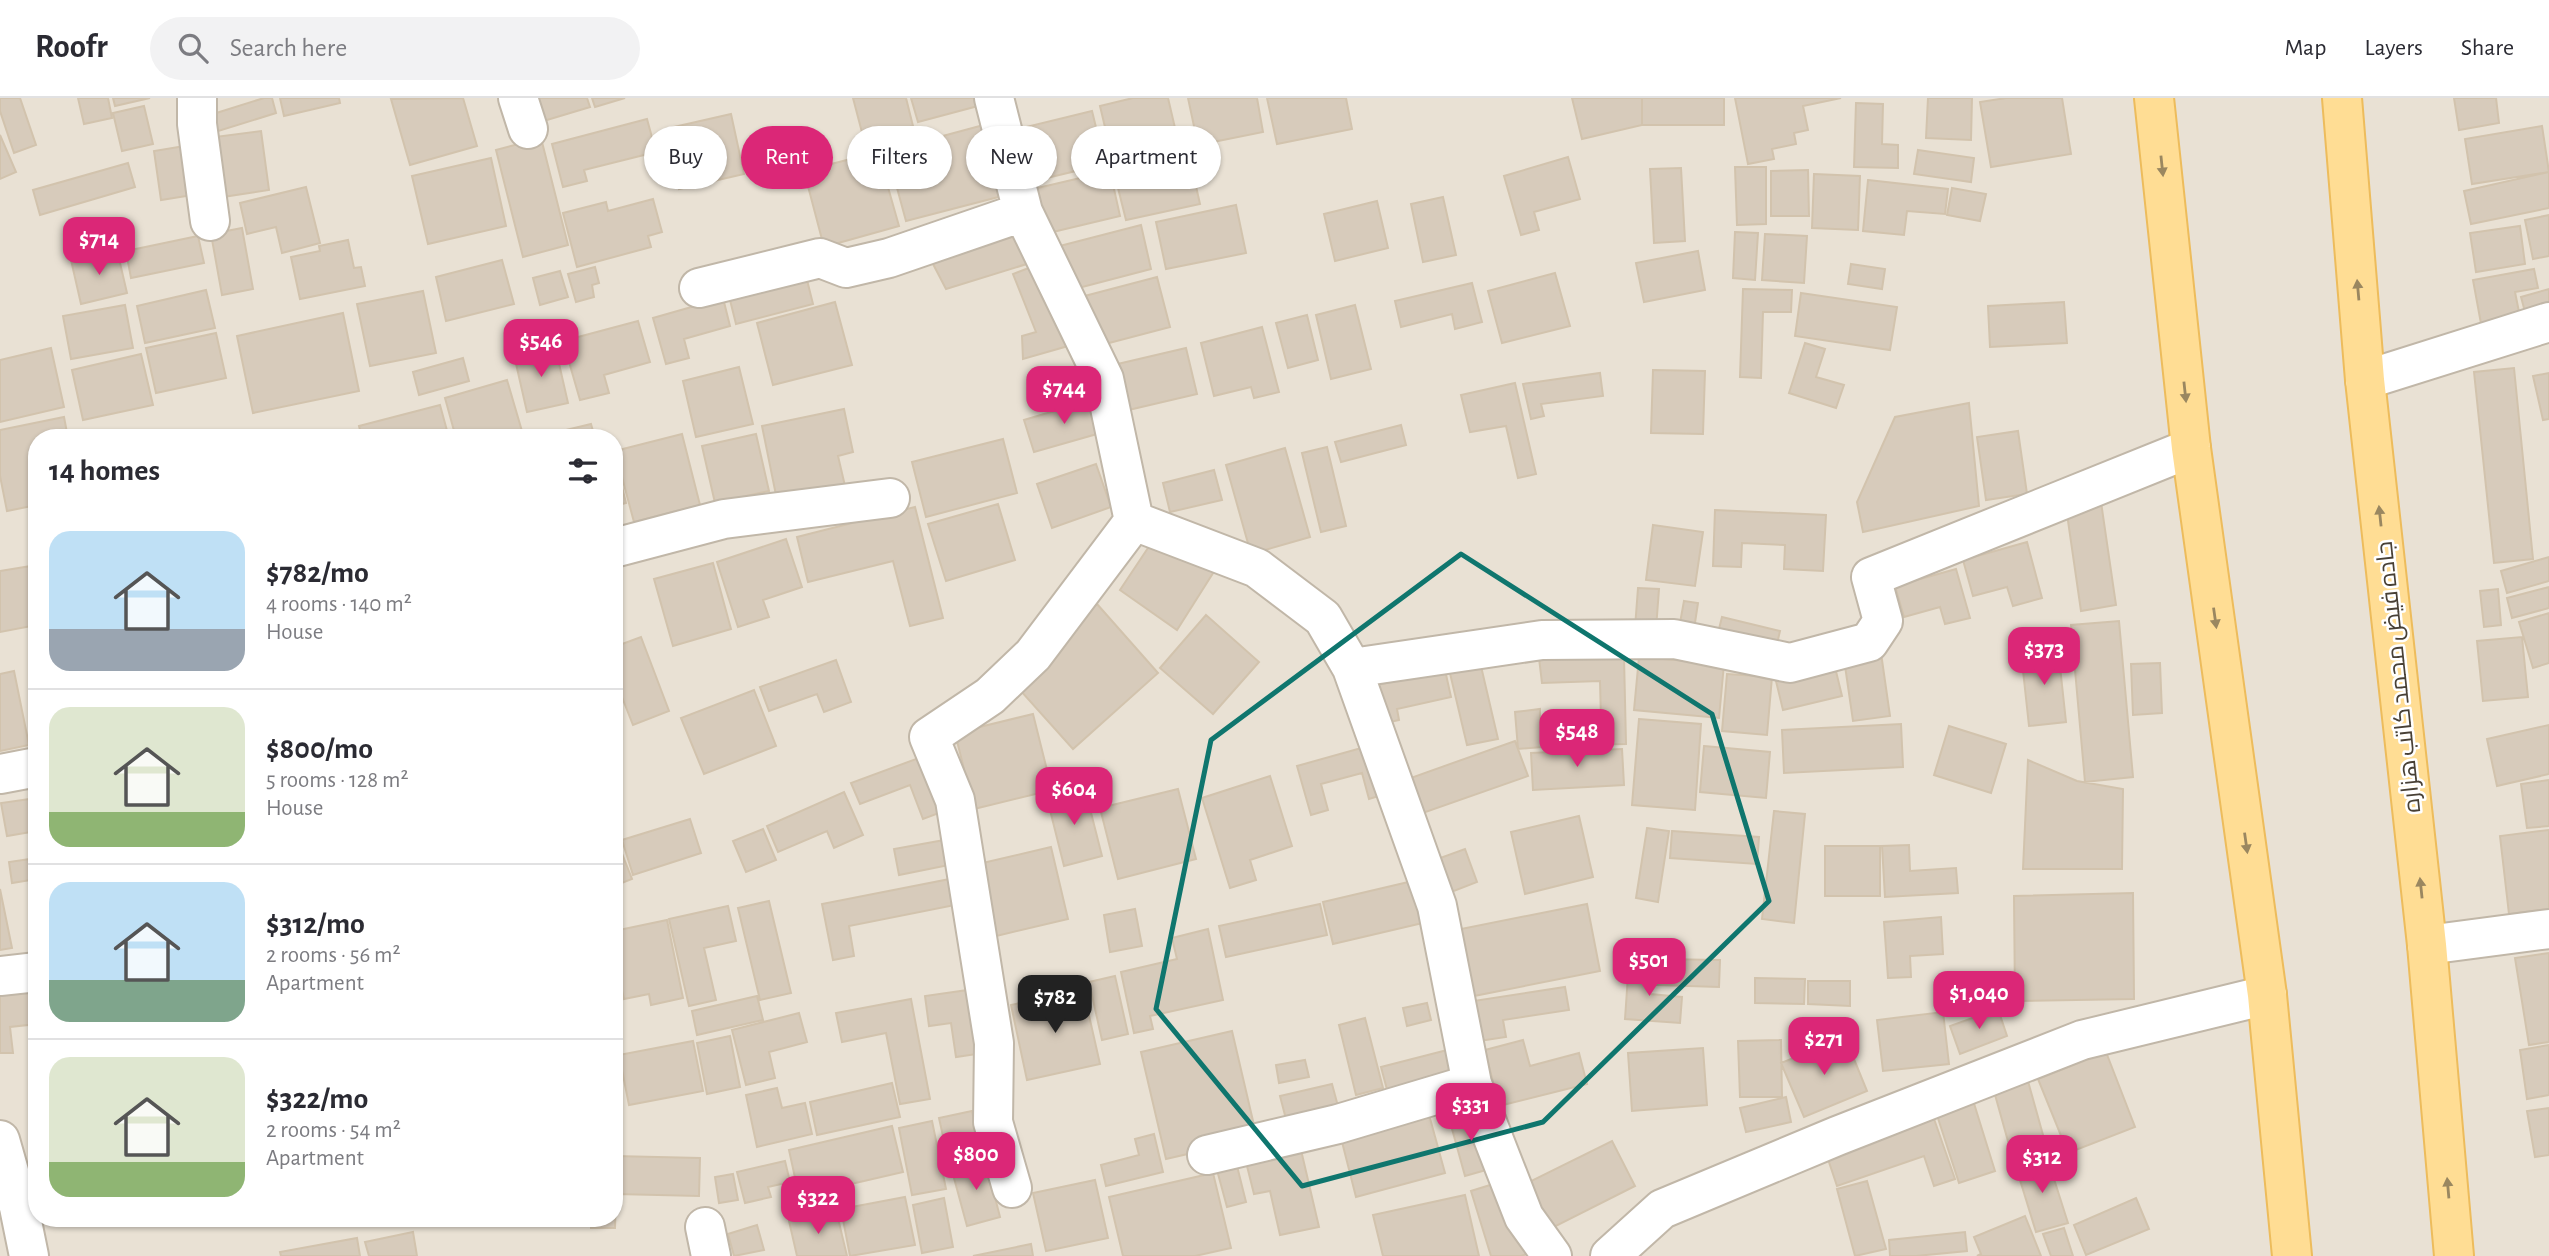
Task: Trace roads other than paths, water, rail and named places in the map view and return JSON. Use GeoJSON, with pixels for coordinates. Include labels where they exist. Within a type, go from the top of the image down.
{"type":"FeatureCollection","features":[{"type":"Feature","properties":{"kind":"main road"},"geometry":{"type":"LineString","coordinates":[[2154,98],[2191,448],[2267,995],[2292,1256]]}},
{"type":"Feature","properties":{"kind":"main road","name":"جاده فیض محمد کاتب هزاره"},"geometry":{"type":"LineString","coordinates":[[2342,98],[2365,380],[2427,945],[2454,1256]]}},
{"type":"Feature","properties":{"kind":"street"},"geometry":{"type":"LineString","coordinates":[[197,98],[197,124],[210,221]]}},
{"type":"Feature","properties":{"kind":"street"},"geometry":{"type":"LineString","coordinates":[[993,98],[1023,212],[1104,379],[1134,521],[1033,655],[990,696],[929,737],[955,800],[994,1043],[993,1122],[1012,1188]]}},
{"type":"Feature","properties":{"kind":"street"},"geometry":{"type":"LineString","coordinates":[[699,288],[820,258],[846,268],[889,258],[1023,212]]}},
{"type":"Feature","properties":{"kind":"street"},"geometry":{"type":"LineString","coordinates":[[2365,380],[2549,323]]}},
{"type":"Feature","properties":{"kind":"street"},"geometry":{"type":"LineString","coordinates":[[1352,668],[1542,640],[1674,639],[1790,663],[1829,653],[1869,642],[1883,621],[1871,577],[2191,448]]}},
{"type":"Feature","properties":{"kind":"street"},"geometry":{"type":"LineString","coordinates":[[623,546],[724,519],[890,498]]}},
{"type":"Feature","properties":{"kind":"street"},"geometry":{"type":"LineString","coordinates":[[1134,521],[1257,568],[1323,618],[1352,668],[1437,906],[1472,1084],[1524,1217],[1552,1256]]}},
{"type":"Feature","properties":{"kind":"street"},"geometry":{"type":"LineString","coordinates":[[0,774],[28,768]]}},
{"type":"Feature","properties":{"kind":"street"},"geometry":{"type":"LineString","coordinates":[[2427,945],[2549,929]]}},
{"type":"Feature","properties":{"kind":"street"},"geometry":{"type":"LineString","coordinates":[[0,976],[28,973]]}},
{"type":"Feature","properties":{"kind":"street"},"geometry":{"type":"LineString","coordinates":[[1610,1256],[1662,1209],[1836,1136],[2082,1040],[2267,995]]}},
{"type":"Feature","properties":{"kind":"street"},"geometry":{"type":"LineString","coordinates":[[1207,1155],[1338,1124],[1472,1084]]}},
{"type":"Feature","properties":{"kind":"street"},"geometry":{"type":"LineString","coordinates":[[0,1140],[19,1207],[29,1256]]}}]}
